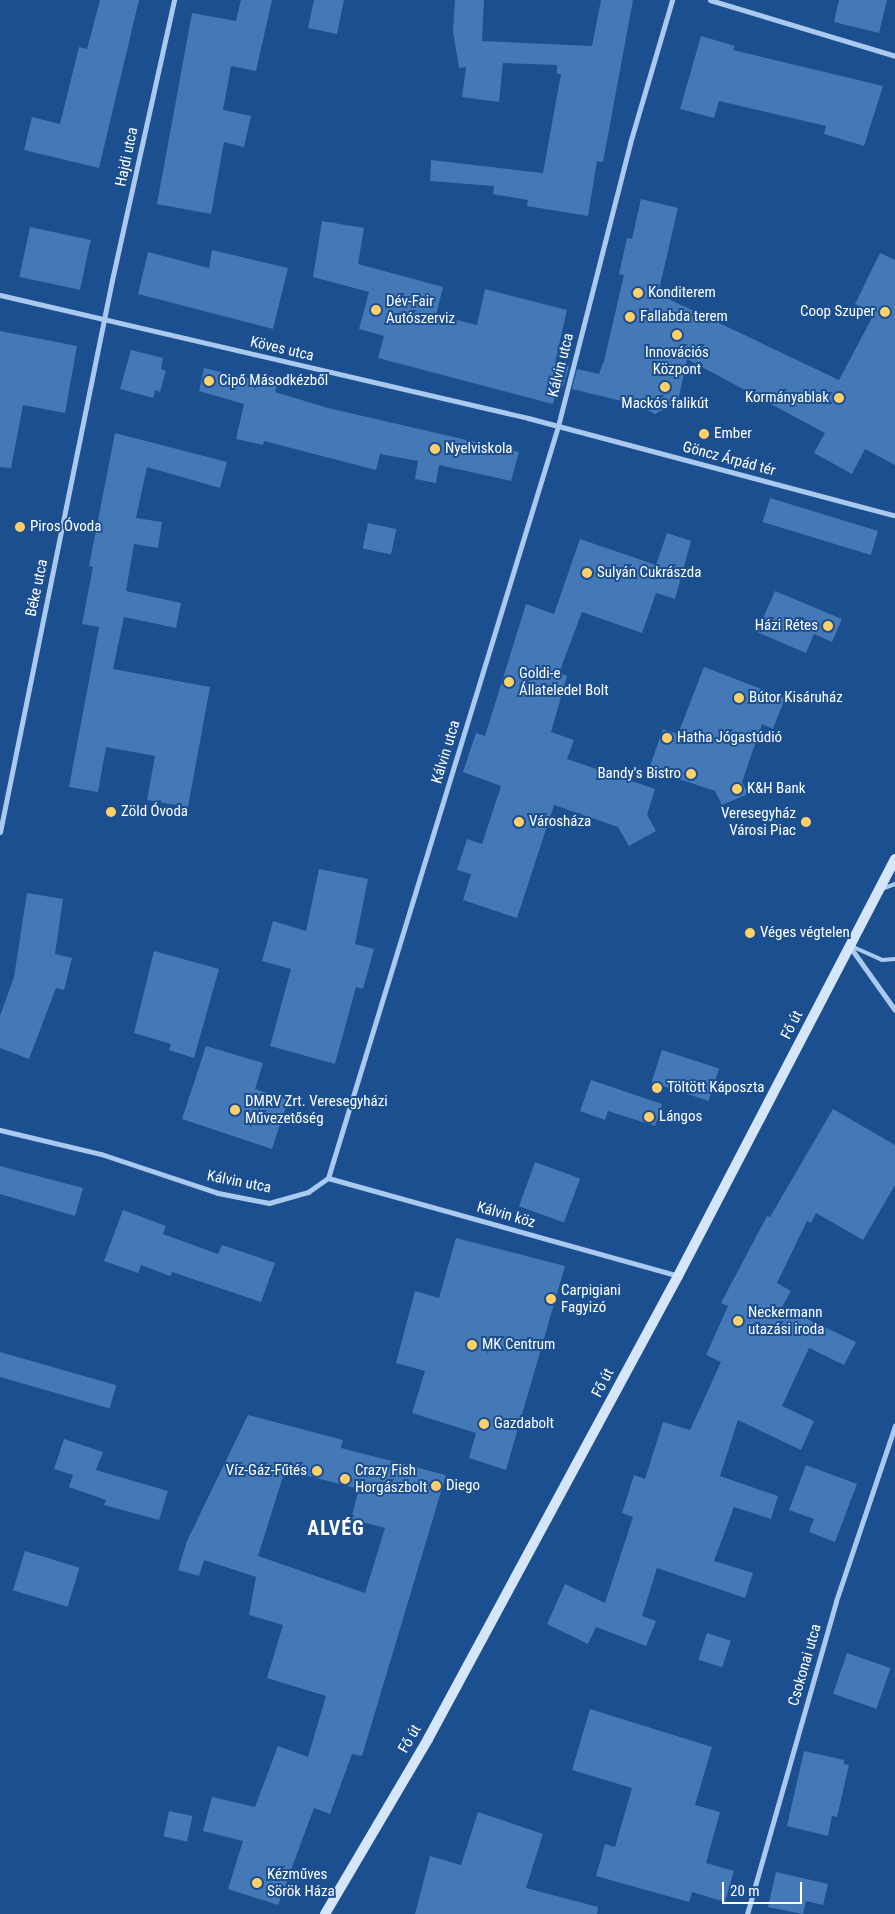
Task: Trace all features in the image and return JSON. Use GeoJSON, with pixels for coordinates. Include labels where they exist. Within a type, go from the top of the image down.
{"type":"FeatureCollection","features":[{"type":"Feature","properties":{"kind":"main road","name":"Fő út"},"geometry":{"type":"LineString","coordinates":[[325,1914],[428,1739],[678,1276],[895,859]]}},
{"type":"Feature","properties":{"kind":"street","name":"Hajdi utca"},"geometry":{"type":"LineString","coordinates":[[104,320],[174,0]]}},
{"type":"Feature","properties":{"kind":"street","name":"Kálvin utca"},"geometry":{"type":"LineString","coordinates":[[0,1130],[101,1154],[218,1193],[269,1203],[308,1192],[328,1178],[558,426],[630,143],[672,0]]}},
{"type":"Feature","properties":{"kind":"street"},"geometry":{"type":"LineString","coordinates":[[710,0],[895,56]]}},
{"type":"Feature","properties":{"kind":"street","name":"Köves utca"},"geometry":{"type":"LineString","coordinates":[[0,294],[558,426]]}},
{"type":"Feature","properties":{"kind":"street","name":"Béke utca"},"geometry":{"type":"LineString","coordinates":[[0,832],[104,320]]}},
{"type":"Feature","properties":{"kind":"street","name":"Göncz Árpád tér"},"geometry":{"type":"LineString","coordinates":[[558,426],[893,515]]}},
{"type":"Feature","properties":{"kind":"street"},"geometry":{"type":"LineString","coordinates":[[849,945],[895,1010]]}},
{"type":"Feature","properties":{"kind":"street","name":"Kálvin köz"},"geometry":{"type":"LineString","coordinates":[[328,1178],[678,1276]]}},
{"type":"Feature","properties":{"kind":"street","name":"Csokonai utca"},"geometry":{"type":"LineString","coordinates":[[747,1914],[836,1601],[895,1426]]}},
{"type":"Feature","properties":{"kind":"lane"},"geometry":{"type":"LineString","coordinates":[[878,891],[895,884]]}},
{"type":"Feature","properties":{"kind":"lane"},"geometry":{"type":"LineString","coordinates":[[849,945],[882,960],[895,959]]}},
{"type":"Feature","properties":{"kind":"building"},"geometry":{"type":"Polygon","coordinates":[[[100,0],[139,0],[99,168],[24,150],[32,117],[60,124],[79,47],[87,49],[100,0]]]}},
{"type":"Feature","properties":{"kind":"building"},"geometry":{"type":"Polygon","coordinates":[[[241,0],[272,0],[256,71],[231,66],[223,110],[251,116],[244,147],[224,142],[211,214],[157,204],[192,13],[236,21],[241,0]]]}},
{"type":"Feature","properties":{"kind":"building"},"geometry":{"type":"Polygon","coordinates":[[[314,0],[344,0],[337,34],[308,28],[314,0]]]}},
{"type":"Feature","properties":{"kind":"building"},"geometry":{"type":"Polygon","coordinates":[[[455,0],[484,0],[482,41],[592,46],[601,0],[633,0],[603,162],[597,161],[588,216],[527,206],[528,200],[493,194],[494,186],[430,181],[431,160],[543,173],[561,74],[557,74],[557,65],[503,63],[499,102],[462,97],[466,67],[459,68],[453,31],[455,0]]]}},
{"type":"Feature","properties":{"kind":"building"},"geometry":{"type":"Polygon","coordinates":[[[839,0],[887,0],[879,33],[834,22],[839,0]]]}},
{"type":"Feature","properties":{"kind":"building"},"geometry":{"type":"Polygon","coordinates":[[[701,36],[735,46],[733,50],[883,86],[864,146],[824,134],[826,126],[719,101],[714,118],[680,109],[701,36]]]}},
{"type":"Feature","properties":{"kind":"building","name":"Innovációs Központ"},"geometry":{"type":"Polygon","coordinates":[[[641,199],[678,208],[658,294],[839,380],[874,314],[855,304],[880,253],[895,260],[895,465],[865,449],[852,474],[814,453],[825,433],[687,359],[678,401],[655,414],[638,405],[572,389],[577,369],[599,374],[604,361],[624,275],[619,274],[627,238],[632,239],[641,199]]]}},
{"type":"Feature","properties":{"kind":"building"},"geometry":{"type":"Polygon","coordinates":[[[322,221],[364,228],[358,264],[443,287],[436,315],[477,325],[485,289],[567,310],[555,363],[569,366],[563,387],[557,386],[553,404],[378,358],[384,336],[359,329],[369,292],[313,277],[322,221]]]}},
{"type":"Feature","properties":{"kind":"building"},"geometry":{"type":"Polygon","coordinates":[[[30,227],[91,240],[80,290],[19,277],[30,227]]]}},
{"type":"Feature","properties":{"kind":"building"},"geometry":{"type":"Polygon","coordinates":[[[212,250],[288,268],[273,329],[138,294],[148,252],[209,268],[212,250]]]}},
{"type":"Feature","properties":{"kind":"building"},"geometry":{"type":"Polygon","coordinates":[[[0,331],[77,346],[65,413],[23,405],[11,468],[0,467],[0,331]]]}},
{"type":"Feature","properties":{"kind":"building"},"geometry":{"type":"Polygon","coordinates":[[[131,350],[163,358],[161,369],[166,371],[160,392],[155,390],[153,398],[120,389],[131,350]]]}},
{"type":"Feature","properties":{"kind":"building"},"geometry":{"type":"Polygon","coordinates":[[[204,368],[277,385],[275,392],[328,408],[519,452],[511,481],[439,465],[436,483],[415,479],[418,461],[380,454],[376,470],[264,441],[263,445],[236,439],[244,404],[199,391],[204,368]]]}},
{"type":"Feature","properties":{"kind":"building"},"geometry":{"type":"Polygon","coordinates":[[[115,433],[227,462],[220,488],[147,467],[136,518],[162,522],[158,548],[134,544],[126,591],[181,603],[176,628],[124,617],[113,669],[210,687],[188,807],[147,800],[155,756],[106,747],[98,792],[69,787],[99,627],[82,624],[93,567],[89,566],[115,433]]]}},
{"type":"Feature","properties":{"kind":"building"},"geometry":{"type":"Polygon","coordinates":[[[770,498],[878,531],[871,555],[763,522],[770,498]]]}},
{"type":"Feature","properties":{"kind":"building"},"geometry":{"type":"Polygon","coordinates":[[[368,523],[396,529],[391,554],[363,548],[368,523]]]}},
{"type":"Feature","properties":{"kind":"building"},"geometry":{"type":"Polygon","coordinates":[[[667,533],[691,541],[675,599],[656,593],[642,633],[582,612],[559,673],[567,676],[551,732],[574,740],[567,759],[655,789],[647,815],[656,831],[629,846],[618,827],[554,805],[517,918],[463,900],[471,874],[457,870],[467,839],[482,844],[501,786],[463,772],[476,733],[485,736],[526,604],[554,614],[580,539],[656,565],[667,533]]]}},
{"type":"Feature","properties":{"kind":"building"},"geometry":{"type":"Polygon","coordinates":[[[775,591],[842,619],[832,642],[814,634],[806,653],[757,632],[775,591]]]}},
{"type":"Feature","properties":{"kind":"building"},"geometry":{"type":"Polygon","coordinates":[[[704,667],[785,698],[773,729],[762,724],[742,782],[748,794],[722,805],[715,791],[649,769],[663,729],[678,734],[704,667]]]}},
{"type":"Feature","properties":{"kind":"building"},"geometry":{"type":"Polygon","coordinates":[[[319,869],[368,879],[355,944],[374,949],[363,989],[356,987],[335,1064],[270,1046],[291,969],[262,961],[273,921],[306,931],[319,869]]]}},
{"type":"Feature","properties":{"kind":"building"},"geometry":{"type":"Polygon","coordinates":[[[27,893],[63,899],[55,954],[72,958],[64,990],[56,988],[29,1059],[0,1048],[0,1016],[14,977],[27,893]]]}},
{"type":"Feature","properties":{"kind":"building"},"geometry":{"type":"Polygon","coordinates":[[[154,951],[219,969],[194,1058],[169,1050],[171,1044],[134,1033],[154,951]]]}},
{"type":"Feature","properties":{"kind":"building","name":"DMRV Zrt. Veresegyházi Művezetőség"},"geometry":{"type":"Polygon","coordinates":[[[206,1046],[263,1063],[255,1089],[288,1100],[272,1149],[182,1119],[206,1046]]]}},
{"type":"Feature","properties":{"kind":"building"},"geometry":{"type":"Polygon","coordinates":[[[662,1050],[719,1069],[709,1101],[651,1082],[662,1050]]]}},
{"type":"Feature","properties":{"kind":"building"},"geometry":{"type":"Polygon","coordinates":[[[591,1080],[662,1104],[655,1126],[608,1111],[605,1120],[580,1111],[591,1080]]]}},
{"type":"Feature","properties":{"kind":"building"},"geometry":{"type":"Polygon","coordinates":[[[833,1109],[895,1145],[895,1185],[863,1240],[816,1213],[811,1223],[807,1221],[777,1283],[791,1291],[782,1307],[856,1342],[844,1365],[809,1348],[782,1406],[814,1421],[801,1450],[738,1420],[720,1476],[778,1496],[771,1519],[734,1507],[714,1561],[753,1573],[745,1598],[657,1568],[642,1616],[656,1621],[646,1646],[596,1627],[588,1644],[547,1624],[565,1584],[605,1603],[633,1517],[622,1513],[634,1475],[645,1479],[663,1422],[690,1430],[721,1362],[706,1355],[728,1306],[721,1303],[767,1216],[770,1217],[833,1109]]]}},
{"type":"Feature","properties":{"kind":"building"},"geometry":{"type":"Polygon","coordinates":[[[535,1162],[580,1178],[564,1223],[519,1206],[535,1162]]]}},
{"type":"Feature","properties":{"kind":"building"},"geometry":{"type":"Polygon","coordinates":[[[0,1166],[83,1188],[75,1216],[0,1194],[0,1166]]]}},
{"type":"Feature","properties":{"kind":"building"},"geometry":{"type":"Polygon","coordinates":[[[123,1210],[166,1226],[163,1234],[218,1254],[222,1245],[275,1263],[261,1302],[172,1272],[170,1276],[141,1265],[138,1273],[104,1261],[123,1210]]]}},
{"type":"Feature","properties":{"kind":"building"},"geometry":{"type":"Polygon","coordinates":[[[456,1238],[565,1266],[506,1470],[469,1458],[476,1433],[412,1413],[425,1371],[396,1363],[415,1291],[439,1298],[456,1238]]]}},
{"type":"Feature","properties":{"kind":"building"},"geometry":{"type":"Polygon","coordinates":[[[0,1352],[116,1385],[110,1408],[0,1377],[0,1352]]]}},
{"type":"Feature","properties":{"kind":"building"},"geometry":{"type":"Polygon","coordinates":[[[248,1415],[343,1440],[341,1448],[446,1475],[362,1756],[352,1754],[330,1814],[314,1808],[278,1905],[228,1889],[243,1841],[203,1831],[212,1797],[255,1807],[278,1746],[308,1757],[326,1696],[267,1678],[283,1625],[249,1615],[256,1577],[204,1560],[199,1576],[178,1570],[187,1541],[248,1415]],[[285,1470],[258,1556],[365,1593],[385,1528],[351,1519],[359,1489],[285,1470]]]}},
{"type":"Feature","properties":{"kind":"building"},"geometry":{"type":"Polygon","coordinates":[[[64,1439],[103,1452],[96,1470],[168,1491],[159,1520],[104,1505],[106,1500],[69,1487],[73,1475],[54,1469],[64,1439]]]}},
{"type":"Feature","properties":{"kind":"building"},"geometry":{"type":"Polygon","coordinates":[[[806,1465],[857,1484],[835,1542],[809,1532],[814,1519],[789,1510],[806,1465]]]}},
{"type":"Feature","properties":{"kind":"building"},"geometry":{"type":"Polygon","coordinates":[[[25,1551],[80,1568],[68,1607],[13,1590],[25,1551]]]}},
{"type":"Feature","properties":{"kind":"building"},"geometry":{"type":"Polygon","coordinates":[[[707,1633],[731,1641],[722,1667],[698,1660],[707,1633]]]}},
{"type":"Feature","properties":{"kind":"building"},"geometry":{"type":"Polygon","coordinates":[[[847,1653],[890,1668],[876,1709],[833,1694],[847,1653]]]}},
{"type":"Feature","properties":{"kind":"building"},"geometry":{"type":"Polygon","coordinates":[[[590,1709],[712,1747],[695,1805],[720,1812],[706,1863],[734,1871],[725,1902],[692,1892],[689,1902],[596,1876],[605,1844],[615,1847],[632,1788],[572,1770],[590,1709]]]}},
{"type":"Feature","properties":{"kind":"building"},"geometry":{"type":"Polygon","coordinates":[[[804,1751],[844,1760],[844,1764],[849,1765],[837,1817],[832,1816],[828,1836],[787,1826],[804,1751]]]}},
{"type":"Feature","properties":{"kind":"building"},"geometry":{"type":"Polygon","coordinates":[[[169,1811],[192,1816],[187,1841],[164,1836],[169,1811]]]}},
{"type":"Feature","properties":{"kind":"building"},"geometry":{"type":"Polygon","coordinates":[[[478,1812],[543,1834],[526,1888],[598,1907],[597,1914],[415,1914],[430,1856],[461,1865],[478,1812]]]}},
{"type":"Feature","properties":{"kind":"building"},"geometry":{"type":"Polygon","coordinates":[[[776,1872],[828,1884],[823,1905],[806,1901],[803,1914],[768,1907],[776,1872]]]}},
{"type":"Feature","properties":{"kind":"place","name":"Konditerem"},"geometry":{"type":"Point","coordinates":[638,293]}},
{"type":"Feature","properties":{"kind":"place","name":"Dév-Fair Autószerviz"},"geometry":{"type":"Point","coordinates":[376,310]}},
{"type":"Feature","properties":{"kind":"place","name":"Coop Szuper"},"geometry":{"type":"Point","coordinates":[885,312]}},
{"type":"Feature","properties":{"kind":"place","name":"Fallabda terem"},"geometry":{"type":"Point","coordinates":[630,317]}},
{"type":"Feature","properties":{"kind":"place","name":"Innovációs Központ"},"geometry":{"type":"Point","coordinates":[677,335]}},
{"type":"Feature","properties":{"kind":"place","name":"Cipő Másodkézből"},"geometry":{"type":"Point","coordinates":[209,381]}},
{"type":"Feature","properties":{"kind":"place","name":"Mackós falikút"},"geometry":{"type":"Point","coordinates":[665,387]}},
{"type":"Feature","properties":{"kind":"place","name":"Kormányablak"},"geometry":{"type":"Point","coordinates":[839,398]}},
{"type":"Feature","properties":{"kind":"place","name":"Ember"},"geometry":{"type":"Point","coordinates":[704,434]}},
{"type":"Feature","properties":{"kind":"place","name":"Nyelviskola"},"geometry":{"type":"Point","coordinates":[435,449]}},
{"type":"Feature","properties":{"kind":"place","name":"Piros Óvoda"},"geometry":{"type":"Point","coordinates":[20,527]}},
{"type":"Feature","properties":{"kind":"place","name":"Sulyán Cukrászda"},"geometry":{"type":"Point","coordinates":[587,573]}},
{"type":"Feature","properties":{"kind":"place","name":"Házi Rétes"},"geometry":{"type":"Point","coordinates":[828,626]}},
{"type":"Feature","properties":{"kind":"place","name":"Goldi-e Állateledel Bolt"},"geometry":{"type":"Point","coordinates":[509,682]}},
{"type":"Feature","properties":{"kind":"place","name":"Bútor Kisáruház"},"geometry":{"type":"Point","coordinates":[739,698]}},
{"type":"Feature","properties":{"kind":"place","name":"Hatha Jógastúdió"},"geometry":{"type":"Point","coordinates":[667,738]}},
{"type":"Feature","properties":{"kind":"place","name":"Bandy's Bistro"},"geometry":{"type":"Point","coordinates":[691,774]}},
{"type":"Feature","properties":{"kind":"place","name":"K&H Bank"},"geometry":{"type":"Point","coordinates":[737,789]}},
{"type":"Feature","properties":{"kind":"place","name":"Zöld Óvoda"},"geometry":{"type":"Point","coordinates":[111,812]}},
{"type":"Feature","properties":{"kind":"place","name":"Városháza"},"geometry":{"type":"Point","coordinates":[519,822]}},
{"type":"Feature","properties":{"kind":"place","name":"Veresegyház Városi Piac"},"geometry":{"type":"Point","coordinates":[806,822]}},
{"type":"Feature","properties":{"kind":"place","name":"Véges végtelen"},"geometry":{"type":"Point","coordinates":[750,933]}},
{"type":"Feature","properties":{"kind":"place","name":"Töltött Káposzta"},"geometry":{"type":"Point","coordinates":[657,1088]}},
{"type":"Feature","properties":{"kind":"place","name":"DMRV Zrt. Veresegyházi Művezetőség"},"geometry":{"type":"Point","coordinates":[235,1110]}},
{"type":"Feature","properties":{"kind":"place","name":"Lángos"},"geometry":{"type":"Point","coordinates":[649,1117]}},
{"type":"Feature","properties":{"kind":"place","name":"Carpigiani Fagyizó"},"geometry":{"type":"Point","coordinates":[551,1299]}},
{"type":"Feature","properties":{"kind":"place","name":"Neckermann utazási iroda"},"geometry":{"type":"Point","coordinates":[738,1321]}},
{"type":"Feature","properties":{"kind":"place","name":"MK Centrum"},"geometry":{"type":"Point","coordinates":[472,1345]}},
{"type":"Feature","properties":{"kind":"place","name":"Gazdabolt"},"geometry":{"type":"Point","coordinates":[484,1424]}},
{"type":"Feature","properties":{"kind":"place","name":"Víz-Gáz-Fűtés"},"geometry":{"type":"Point","coordinates":[317,1471]}},
{"type":"Feature","properties":{"kind":"place","name":"Crazy Fish Horgászbolt"},"geometry":{"type":"Point","coordinates":[345,1479]}},
{"type":"Feature","properties":{"kind":"place","name":"Diego"},"geometry":{"type":"Point","coordinates":[436,1486]}},
{"type":"Feature","properties":{"kind":"place","name":"Kézműves Sörök Háza"},"geometry":{"type":"Point","coordinates":[257,1883]}},
{"type":"Feature","properties":{"kind":"district","name":"ALVÉG"},"geometry":{"type":"Point","coordinates":[336,1528]}}]}
